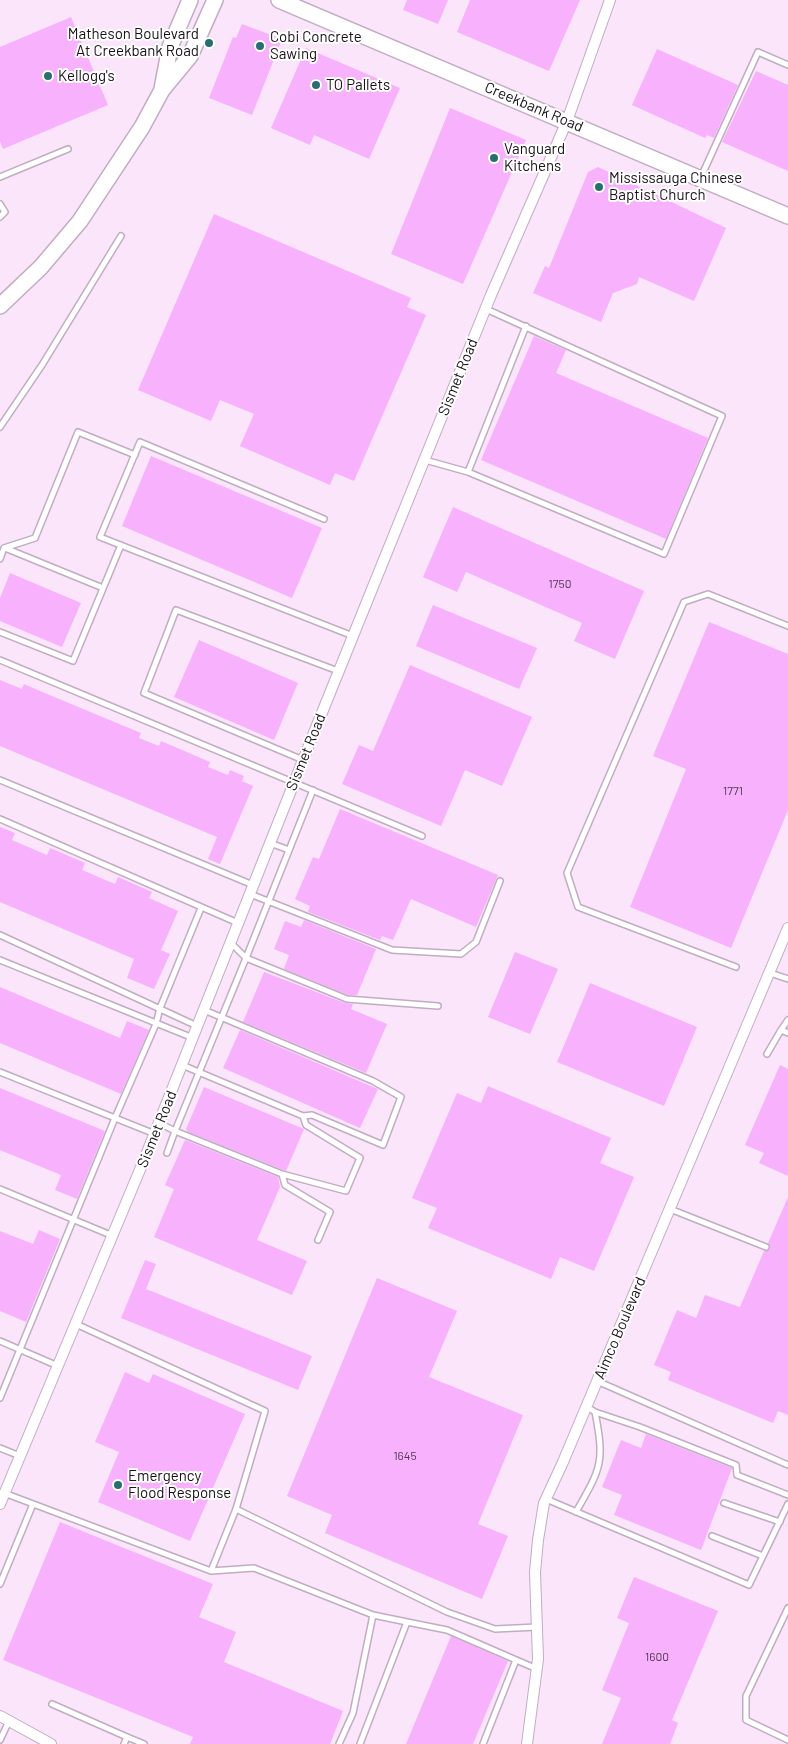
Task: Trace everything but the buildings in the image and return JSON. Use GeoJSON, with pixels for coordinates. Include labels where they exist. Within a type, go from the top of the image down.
{"type":"FeatureCollection","features":[{"type":"Feature","properties":{"kind":"street"},"geometry":{"type":"LineString","coordinates":[[162,90],[170,47],[190,0]]}},
{"type":"Feature","properties":{"kind":"street"},"geometry":{"type":"LineString","coordinates":[[0,306],[41,267],[80,221],[142,127],[162,90],[190,56],[215,0]]}},
{"type":"Feature","properties":{"kind":"street","name":"Creekbank Road"},"geometry":{"type":"LineString","coordinates":[[279,0],[788,216]]}},
{"type":"Feature","properties":{"kind":"street","name":"Sismet Road"},"geometry":{"type":"LineString","coordinates":[[0,1504],[155,1134],[294,781],[485,309],[567,121],[610,0]]}},
{"type":"Feature","properties":{"kind":"street","name":"Aimco Boulevard"},"geometry":{"type":"LineString","coordinates":[[527,1744],[537,1670],[538,1628],[535,1572],[538,1540],[546,1499],[590,1409],[597,1381],[788,928]]}},
{"type":"Feature","properties":{"kind":"street"},"geometry":{"type":"LineString","coordinates":[[4,1718],[51,1744]]}},
{"type":"Feature","properties":{"kind":"lane"},"geometry":{"type":"LineString","coordinates":[[701,178],[758,52],[788,65]]}},
{"type":"Feature","properties":{"kind":"lane"},"geometry":{"type":"LineString","coordinates":[[0,177],[68,150]]}},
{"type":"Feature","properties":{"kind":"lane"},"geometry":{"type":"LineString","coordinates":[[0,204],[5,212],[0,217]]}},
{"type":"Feature","properties":{"kind":"lane"},"geometry":{"type":"LineString","coordinates":[[0,427],[42,365],[120,236]]}},
{"type":"Feature","properties":{"kind":"lane"},"geometry":{"type":"LineString","coordinates":[[424,460],[468,472],[664,554],[722,416],[485,309]]}},
{"type":"Feature","properties":{"kind":"lane"},"geometry":{"type":"LineString","coordinates":[[468,472],[526,326]]}},
{"type":"Feature","properties":{"kind":"lane"},"geometry":{"type":"LineString","coordinates":[[4,548],[35,538],[78,432],[135,455]]}},
{"type":"Feature","properties":{"kind":"lane"},"geometry":{"type":"LineString","coordinates":[[324,519],[140,442],[100,537],[353,636]]}},
{"type":"Feature","properties":{"kind":"lane"},"geometry":{"type":"LineString","coordinates":[[0,632],[72,662],[120,545]]}},
{"type":"Feature","properties":{"kind":"lane"},"geometry":{"type":"LineString","coordinates":[[0,558],[4,548]]}},
{"type":"Feature","properties":{"kind":"lane"},"geometry":{"type":"LineString","coordinates":[[4,548],[103,588]]}},
{"type":"Feature","properties":{"kind":"lane"},"geometry":{"type":"LineString","coordinates":[[736,967],[578,907],[567,873],[684,602],[708,594],[788,626]]}},
{"type":"Feature","properties":{"kind":"lane"},"geometry":{"type":"LineString","coordinates":[[303,760],[144,693],[176,610],[338,672]]}},
{"type":"Feature","properties":{"kind":"lane"},"geometry":{"type":"LineString","coordinates":[[0,660],[422,836]]}},
{"type":"Feature","properties":{"kind":"lane"},"geometry":{"type":"LineString","coordinates":[[0,780],[252,889],[268,902],[392,950],[461,954],[476,942],[500,881]]}},
{"type":"Feature","properties":{"kind":"lane"},"geometry":{"type":"LineString","coordinates":[[167,1154],[223,1019],[313,790]]}},
{"type":"Feature","properties":{"kind":"lane"},"geometry":{"type":"LineString","coordinates":[[0,819],[238,923]]}},
{"type":"Feature","properties":{"kind":"lane"},"geometry":{"type":"LineString","coordinates":[[270,843],[289,850]]}},
{"type":"Feature","properties":{"kind":"lane"},"geometry":{"type":"LineString","coordinates":[[0,1398],[115,1118],[156,1024],[160,1008],[201,908]]}},
{"type":"Feature","properties":{"kind":"lane"},"geometry":{"type":"LineString","coordinates":[[0,935],[198,1026]]}},
{"type":"Feature","properties":{"kind":"lane"},"geometry":{"type":"LineString","coordinates":[[230,943],[246,958],[347,999],[438,1006]]}},
{"type":"Feature","properties":{"kind":"lane"},"geometry":{"type":"LineString","coordinates":[[0,960],[193,1038]]}},
{"type":"Feature","properties":{"kind":"lane"},"geometry":{"type":"LineString","coordinates":[[770,973],[788,979]]}},
{"type":"Feature","properties":{"kind":"lane"},"geometry":{"type":"LineString","coordinates":[[182,1066],[303,1116],[312,1115],[383,1146],[401,1097],[373,1081],[204,1010]]}},
{"type":"Feature","properties":{"kind":"lane"},"geometry":{"type":"LineString","coordinates":[[767,1054],[788,1020]]}},
{"type":"Feature","properties":{"kind":"lane"},"geometry":{"type":"LineString","coordinates":[[781,1030],[788,1033]]}},
{"type":"Feature","properties":{"kind":"lane"},"geometry":{"type":"LineString","coordinates":[[0,1072],[155,1134]]}},
{"type":"Feature","properties":{"kind":"lane"},"geometry":{"type":"LineString","coordinates":[[159,1123],[282,1174],[346,1191],[360,1158],[306,1125],[303,1116]]}},
{"type":"Feature","properties":{"kind":"lane"},"geometry":{"type":"LineString","coordinates":[[282,1174],[285,1185],[330,1212],[318,1240]]}},
{"type":"Feature","properties":{"kind":"lane"},"geometry":{"type":"LineString","coordinates":[[0,1189],[113,1236]]}},
{"type":"Feature","properties":{"kind":"lane"},"geometry":{"type":"LineString","coordinates":[[670,1209],[766,1246]]}},
{"type":"Feature","properties":{"kind":"lane"},"geometry":{"type":"LineString","coordinates":[[76,1324],[266,1411],[236,1509],[212,1571]]}},
{"type":"Feature","properties":{"kind":"lane"},"geometry":{"type":"LineString","coordinates":[[0,1340],[58,1366]]}},
{"type":"Feature","properties":{"kind":"lane"},"geometry":{"type":"LineString","coordinates":[[597,1381],[788,1465]]}},
{"type":"Feature","properties":{"kind":"lane"},"geometry":{"type":"LineString","coordinates":[[590,1409],[736,1465],[737,1475],[788,1495]]}},
{"type":"Feature","properties":{"kind":"lane"},"geometry":{"type":"LineString","coordinates":[[576,1512],[598,1473],[600,1464],[601,1455],[590,1409]]}},
{"type":"Feature","properties":{"kind":"lane"},"geometry":{"type":"LineString","coordinates":[[0,1448],[20,1456]]}},
{"type":"Feature","properties":{"kind":"lane"},"geometry":{"type":"LineString","coordinates":[[4,1493],[212,1571],[254,1568],[373,1615],[446,1630],[537,1670]]}},
{"type":"Feature","properties":{"kind":"lane"},"geometry":{"type":"LineString","coordinates":[[546,1499],[749,1585],[788,1504]]}},
{"type":"Feature","properties":{"kind":"lane"},"geometry":{"type":"LineString","coordinates":[[724,1503],[780,1522]]}},
{"type":"Feature","properties":{"kind":"lane"},"geometry":{"type":"LineString","coordinates":[[0,1584],[33,1504]]}},
{"type":"Feature","properties":{"kind":"lane"},"geometry":{"type":"LineString","coordinates":[[236,1509],[447,1612],[495,1629],[538,1628]]}},
{"type":"Feature","properties":{"kind":"lane"},"geometry":{"type":"LineString","coordinates":[[712,1536],[763,1556]]}},
{"type":"Feature","properties":{"kind":"lane"},"geometry":{"type":"LineString","coordinates":[[788,1608],[746,1696],[746,1720],[788,1740]]}},
{"type":"Feature","properties":{"kind":"lane"},"geometry":{"type":"LineString","coordinates":[[339,1744],[353,1713],[373,1615]]}},
{"type":"Feature","properties":{"kind":"lane"},"geometry":{"type":"LineString","coordinates":[[360,1744],[407,1622]]}},
{"type":"Feature","properties":{"kind":"lane"},"geometry":{"type":"LineString","coordinates":[[484,1744],[516,1660]]}},
{"type":"Feature","properties":{"kind":"lane"},"geometry":{"type":"LineString","coordinates":[[52,1704],[144,1744]]}},
{"type":"Feature","properties":{"kind":"lane"},"geometry":{"type":"LineString","coordinates":[[0,1740],[4,1718]]}},
{"type":"Feature","properties":{"kind":"lane"},"geometry":{"type":"LineString","coordinates":[[124,1744],[128,1737]]}},
{"type":"Feature","properties":{"kind":"place","name":"Matheson Boulevard At Creekbank Road"},"geometry":{"type":"Point","coordinates":[209,43]}},
{"type":"Feature","properties":{"kind":"place","name":"Cobi Concrete Sawing"},"geometry":{"type":"Point","coordinates":[260,46]}},
{"type":"Feature","properties":{"kind":"place","name":"Kellogg's"},"geometry":{"type":"Point","coordinates":[48,76]}},
{"type":"Feature","properties":{"kind":"place","name":"TO Pallets"},"geometry":{"type":"Point","coordinates":[316,85]}},
{"type":"Feature","properties":{"kind":"place","name":"Vanguard Kitchens"},"geometry":{"type":"Point","coordinates":[494,158]}},
{"type":"Feature","properties":{"kind":"place","name":"Mississauga Chinese Baptist Church"},"geometry":{"type":"Point","coordinates":[599,187]}},
{"type":"Feature","properties":{"kind":"place","name":"Emergency Flood Response"},"geometry":{"type":"Point","coordinates":[118,1485]}}]}
